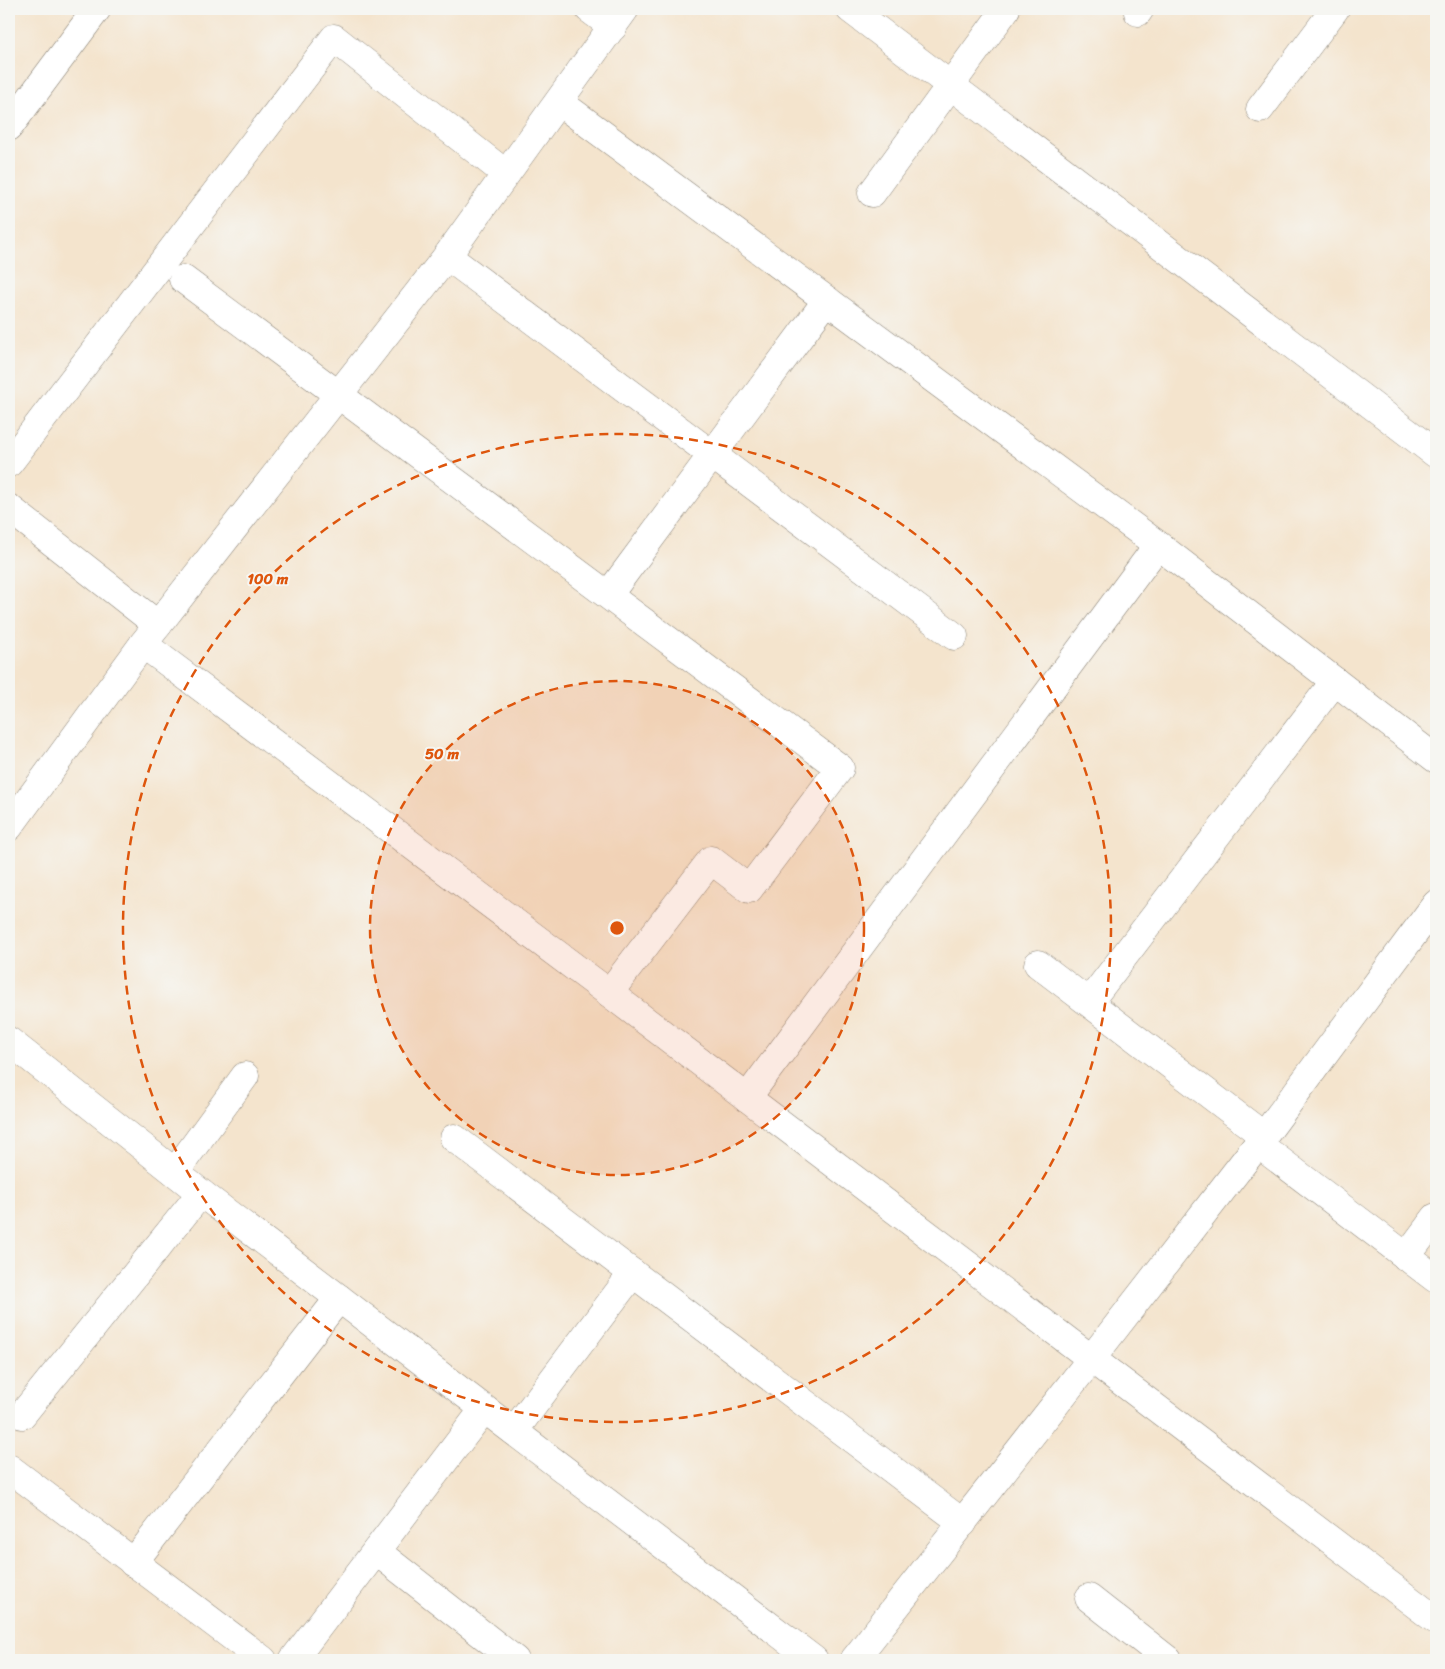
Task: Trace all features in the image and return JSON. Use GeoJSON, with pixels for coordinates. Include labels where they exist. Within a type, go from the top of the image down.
{"type":"FeatureCollection","features":[{"type":"Feature","properties":{"kind":"street"},"geometry":{"type":"LineString","coordinates":[[9,127],[97,9]]}},
{"type":"Feature","properties":{"kind":"street"},"geometry":{"type":"LineString","coordinates":[[9,827],[151,634],[447,256],[619,18],[589,9]]}},
{"type":"Feature","properties":{"kind":"street"},"geometry":{"type":"LineString","coordinates":[[850,9],[1436,454]]}},
{"type":"Feature","properties":{"kind":"street"},"geometry":{"type":"LineString","coordinates":[[872,192],[1006,9]]}},
{"type":"Feature","properties":{"kind":"street"},"geometry":{"type":"LineString","coordinates":[[1260,109],[1335,9]]}},
{"type":"Feature","properties":{"kind":"street"},"geometry":{"type":"LineString","coordinates":[[9,463],[334,38],[506,174]]}},
{"type":"Feature","properties":{"kind":"street"},"geometry":{"type":"LineString","coordinates":[[559,102],[1158,545],[1436,759]]}},
{"type":"Feature","properties":{"kind":"street"},"geometry":{"type":"LineString","coordinates":[[447,256],[954,636]]}},
{"type":"Feature","properties":{"kind":"street"},"geometry":{"type":"LineString","coordinates":[[183,279],[609,594],[840,768],[748,889],[712,860],[609,993]]}},
{"type":"Feature","properties":{"kind":"street"},"geometry":{"type":"LineString","coordinates":[[609,594],[827,300]]}},
{"type":"Feature","properties":{"kind":"street"},"geometry":{"type":"LineString","coordinates":[[9,508],[151,634],[609,993],[1436,1620]]}},
{"type":"Feature","properties":{"kind":"street"},"geometry":{"type":"LineString","coordinates":[[747,1098],[1158,545]]}},
{"type":"Feature","properties":{"kind":"street"},"geometry":{"type":"LineString","coordinates":[[1089,1002],[1335,681]]}},
{"type":"Feature","properties":{"kind":"street"},"geometry":{"type":"LineString","coordinates":[[854,1660],[1261,1140],[1436,904]]}},
{"type":"Feature","properties":{"kind":"street"},"geometry":{"type":"LineString","coordinates":[[1038,964],[1089,1002],[1436,1279]]}},
{"type":"Feature","properties":{"kind":"street"},"geometry":{"type":"LineString","coordinates":[[9,1041],[202,1193],[814,1660]]}},
{"type":"Feature","properties":{"kind":"street"},"geometry":{"type":"LineString","coordinates":[[175,1172],[245,1076]]}},
{"type":"Feature","properties":{"kind":"street"},"geometry":{"type":"LineString","coordinates":[[454,1138],[963,1523]]}},
{"type":"Feature","properties":{"kind":"street"},"geometry":{"type":"LineString","coordinates":[[13,1418],[202,1193]]}},
{"type":"Feature","properties":{"kind":"street"},"geometry":{"type":"LineString","coordinates":[[1406,1256],[1436,1217]]}},
{"type":"Feature","properties":{"kind":"street"},"geometry":{"type":"LineString","coordinates":[[514,1431],[633,1273]]}},
{"type":"Feature","properties":{"kind":"street"},"geometry":{"type":"LineString","coordinates":[[133,1563],[339,1298]]}},
{"type":"Feature","properties":{"kind":"street"},"geometry":{"type":"LineString","coordinates":[[293,1660],[484,1409]]}},
{"type":"Feature","properties":{"kind":"street"},"geometry":{"type":"LineString","coordinates":[[9,1468],[263,1660]]}},
{"type":"Feature","properties":{"kind":"street"},"geometry":{"type":"LineString","coordinates":[[376,1551],[515,1660]]}},
{"type":"Feature","properties":{"kind":"street"},"geometry":{"type":"LineString","coordinates":[[1089,1598],[1168,1660]]}}]}
